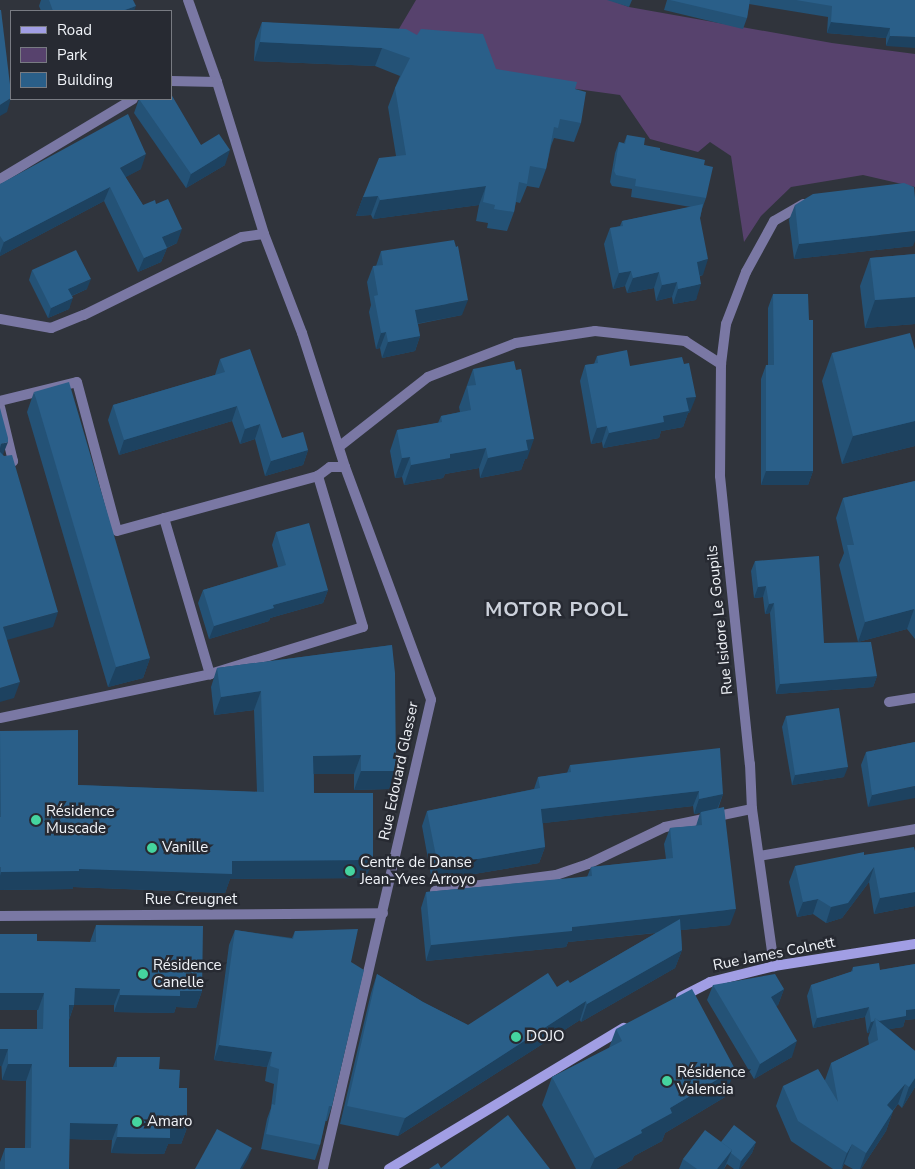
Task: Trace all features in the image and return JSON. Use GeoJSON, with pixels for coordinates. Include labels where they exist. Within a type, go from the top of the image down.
{"type":"FeatureCollection","features":[{"type":"Feature","properties":{"kind":"main road","name":"Rue James Colnett"},"geometry":{"type":"LineString","coordinates":[[672,1002],[710,982],[774,966],[915,944]]}},
{"type":"Feature","properties":{"kind":"main road"},"geometry":{"type":"LineString","coordinates":[[388,1169],[638,1020]]}},
{"type":"Feature","properties":{"kind":"street","name":"Rue Edouard Glasser"},"geometry":{"type":"LineString","coordinates":[[188,0],[217,82],[264,234],[302,333],[340,446],[345,467],[431,700],[323,1169]]}},
{"type":"Feature","properties":{"kind":"street"},"geometry":{"type":"LineString","coordinates":[[172,81],[217,82]]}},
{"type":"Feature","properties":{"kind":"street"},"geometry":{"type":"LineString","coordinates":[[0,179],[130,100]]}},
{"type":"Feature","properties":{"kind":"street","name":"Rue Isidore Le Goupils"},"geometry":{"type":"LineString","coordinates":[[774,966],[752,809],[750,764],[720,476],[721,364],[726,324],[746,272],[774,221],[812,199]]}},
{"type":"Feature","properties":{"kind":"street"},"geometry":{"type":"LineString","coordinates":[[0,319],[51,328],[84,315],[242,237],[264,234]]}},
{"type":"Feature","properties":{"kind":"street"},"geometry":{"type":"LineString","coordinates":[[340,446],[428,378],[516,343],[595,331],[686,341],[721,364]]}},
{"type":"Feature","properties":{"kind":"street"},"geometry":{"type":"LineString","coordinates":[[0,401],[77,382],[117,531],[318,476],[330,467],[345,467]]}},
{"type":"Feature","properties":{"kind":"street"},"geometry":{"type":"LineString","coordinates":[[0,407],[13,461],[0,465]]}},
{"type":"Feature","properties":{"kind":"street"},"geometry":{"type":"LineString","coordinates":[[0,718],[210,674],[363,626],[318,476]]}},
{"type":"Feature","properties":{"kind":"street"},"geometry":{"type":"LineString","coordinates":[[164,518],[210,674]]}},
{"type":"Feature","properties":{"kind":"street"},"geometry":{"type":"LineString","coordinates":[[889,702],[915,698]]}},
{"type":"Feature","properties":{"kind":"street"},"geometry":{"type":"LineString","coordinates":[[435,891],[556,875],[588,864],[666,827],[752,809]]}},
{"type":"Feature","properties":{"kind":"street"},"geometry":{"type":"LineString","coordinates":[[759,856],[915,829]]}},
{"type":"Feature","properties":{"kind":"street","name":"Rue Creugnet"},"geometry":{"type":"LineString","coordinates":[[0,916],[383,913]]}},
{"type":"Feature","properties":{"kind":"green space"},"geometry":{"type":"Polygon","coordinates":[[[416,0],[610,0],[629,7],[832,43],[915,54],[915,187],[863,175],[791,187],[761,216],[744,242],[731,156],[710,142],[698,152],[650,139],[620,95],[511,80],[393,39],[416,0]]]}},
{"type":"Feature","properties":{"kind":"building"},"geometry":{"type":"Polygon","coordinates":[[[49,0],[133,0],[136,6],[125,10],[53,10],[49,0]]]}},
{"type":"Feature","properties":{"kind":"building"},"geometry":{"type":"Polygon","coordinates":[[[670,0],[750,0],[747,18],[670,0]]]}},
{"type":"Feature","properties":{"kind":"building"},"geometry":{"type":"Polygon","coordinates":[[[796,0],[915,0],[915,37],[890,36],[890,28],[831,22],[832,6],[796,0]]]}},
{"type":"Feature","properties":{"kind":"building"},"geometry":{"type":"Polygon","coordinates":[[[0,10],[1,10],[10,99],[0,105],[0,10]]]}},
{"type":"Feature","properties":{"kind":"building"},"geometry":{"type":"Polygon","coordinates":[[[262,22],[406,29],[417,35],[421,29],[483,34],[496,69],[577,82],[575,89],[586,92],[581,123],[560,119],[558,128],[554,127],[546,169],[530,166],[527,184],[519,182],[514,212],[494,209],[495,205],[483,202],[486,186],[380,200],[378,196],[363,197],[379,158],[406,155],[395,88],[410,58],[382,48],[260,42],[262,22]]]}},
{"type":"Feature","properties":{"kind":"building"},"geometry":{"type":"Polygon","coordinates":[[[172,96],[201,145],[219,134],[230,150],[191,174],[140,100],[172,100],[172,96]]]}},
{"type":"Feature","properties":{"kind":"building"},"geometry":{"type":"Polygon","coordinates":[[[128,114],[146,154],[120,168],[143,205],[155,200],[156,204],[168,199],[182,229],[162,237],[167,248],[144,258],[110,187],[4,242],[0,236],[0,184],[128,114]]]}},
{"type":"Feature","properties":{"kind":"building"},"geometry":{"type":"Polygon","coordinates":[[[627,135],[645,138],[644,145],[705,160],[704,165],[713,167],[706,198],[635,186],[636,179],[616,175],[614,171],[619,142],[625,144],[627,135]]]}},
{"type":"Feature","properties":{"kind":"building"},"geometry":{"type":"Polygon","coordinates":[[[904,183],[914,187],[915,231],[799,244],[795,205],[813,194],[904,183]]]}},
{"type":"Feature","properties":{"kind":"building"},"geometry":{"type":"Polygon","coordinates":[[[703,204],[700,218],[708,259],[697,262],[701,284],[678,289],[677,282],[662,285],[659,272],[633,278],[631,271],[619,273],[610,228],[623,226],[622,221],[703,204]]]}},
{"type":"Feature","properties":{"kind":"building"},"geometry":{"type":"Polygon","coordinates":[[[454,240],[456,247],[458,246],[468,300],[415,310],[420,336],[388,342],[386,332],[381,333],[374,296],[378,295],[373,266],[383,265],[381,251],[454,240]]]}},
{"type":"Feature","properties":{"kind":"building"},"geometry":{"type":"Polygon","coordinates":[[[76,250],[91,279],[68,289],[73,298],[51,308],[32,270],[76,250]]]}},
{"type":"Feature","properties":{"kind":"building"},"geometry":{"type":"Polygon","coordinates":[[[915,254],[915,297],[875,300],[870,258],[915,254]]]}},
{"type":"Feature","properties":{"kind":"building"},"geometry":{"type":"Polygon","coordinates":[[[773,294],[808,294],[809,320],[813,320],[813,471],[766,471],[766,365],[774,365],[773,294]]]}},
{"type":"Feature","properties":{"kind":"building"},"geometry":{"type":"Polygon","coordinates":[[[910,333],[915,350],[915,421],[853,436],[832,353],[910,333]]]}},
{"type":"Feature","properties":{"kind":"building"},"geometry":{"type":"Polygon","coordinates":[[[250,349],[282,438],[303,432],[308,450],[271,461],[260,424],[245,429],[237,406],[124,440],[113,405],[225,372],[220,359],[250,349]]]}},
{"type":"Feature","properties":{"kind":"building"},"geometry":{"type":"Polygon","coordinates":[[[627,350],[630,366],[682,357],[684,364],[689,363],[696,397],[686,398],[689,411],[663,416],[664,422],[609,433],[607,426],[597,428],[585,365],[598,363],[597,356],[627,350]]]}},
{"type":"Feature","properties":{"kind":"building"},"geometry":{"type":"Polygon","coordinates":[[[514,361],[516,370],[521,369],[534,439],[526,440],[528,450],[488,458],[486,448],[450,454],[450,458],[411,465],[410,457],[402,458],[397,430],[442,422],[441,416],[471,410],[467,386],[476,385],[473,369],[514,361]]]}},
{"type":"Feature","properties":{"kind":"building"},"geometry":{"type":"Polygon","coordinates":[[[69,382],[150,658],[116,667],[34,392],[69,382]]]}},
{"type":"Feature","properties":{"kind":"building"},"geometry":{"type":"Polygon","coordinates":[[[0,408],[8,442],[1,444],[0,448],[0,408]]]}},
{"type":"Feature","properties":{"kind":"building"},"geometry":{"type":"Polygon","coordinates":[[[0,452],[4,456],[12,455],[58,612],[3,627],[20,682],[0,688],[0,452]]]}},
{"type":"Feature","properties":{"kind":"building"},"geometry":{"type":"Polygon","coordinates":[[[915,481],[915,610],[865,622],[847,545],[854,545],[843,498],[915,481]]]}},
{"type":"Feature","properties":{"kind":"building"},"geometry":{"type":"Polygon","coordinates":[[[309,523],[328,590],[273,605],[274,608],[214,626],[203,590],[286,565],[276,532],[309,523]]]}},
{"type":"Feature","properties":{"kind":"building"},"geometry":{"type":"Polygon","coordinates":[[[819,556],[824,643],[871,642],[877,676],[780,684],[774,603],[769,604],[766,586],[758,587],[755,561],[819,556]]]}},
{"type":"Feature","properties":{"kind":"building"},"geometry":{"type":"Polygon","coordinates":[[[392,645],[395,673],[396,771],[361,771],[361,755],[313,756],[314,793],[373,793],[373,860],[232,861],[232,874],[79,869],[79,871],[1,872],[0,731],[78,730],[78,785],[264,792],[261,691],[221,697],[217,668],[392,645]]]}},
{"type":"Feature","properties":{"kind":"building"},"geometry":{"type":"Polygon","coordinates":[[[839,708],[848,767],[795,775],[786,716],[839,708]]]}},
{"type":"Feature","properties":{"kind":"building"},"geometry":{"type":"Polygon","coordinates":[[[915,742],[915,786],[872,795],[866,752],[915,742]]]}},
{"type":"Feature","properties":{"kind":"building"},"geometry":{"type":"Polygon","coordinates":[[[720,748],[723,794],[699,799],[699,791],[541,809],[545,847],[438,866],[427,811],[540,788],[538,777],[571,772],[570,765],[720,748]]]}},
{"type":"Feature","properties":{"kind":"building"},"geometry":{"type":"Polygon","coordinates":[[[724,807],[736,909],[572,927],[572,931],[431,945],[426,892],[592,876],[591,867],[673,858],[670,828],[702,825],[701,812],[724,807]]]}},
{"type":"Feature","properties":{"kind":"building"},"geometry":{"type":"Polygon","coordinates":[[[914,847],[915,892],[880,898],[874,867],[848,903],[831,907],[818,899],[803,902],[795,866],[864,852],[864,855],[914,847]]]}},
{"type":"Feature","properties":{"kind":"building"},"geometry":{"type":"Polygon","coordinates":[[[680,919],[682,950],[587,1004],[586,1001],[405,1118],[347,1106],[377,974],[423,1002],[468,1025],[548,973],[557,987],[568,980],[570,983],[680,919]]]}},
{"type":"Feature","properties":{"kind":"building"},"geometry":{"type":"Polygon","coordinates":[[[96,925],[203,926],[202,991],[180,991],[180,996],[120,995],[120,989],[75,988],[74,1005],[69,1005],[69,1067],[117,1067],[117,1057],[160,1057],[159,1069],[180,1070],[179,1088],[187,1088],[187,1128],[170,1128],[170,1138],[117,1137],[118,1124],[70,1123],[69,1169],[5,1169],[5,1148],[31,1148],[32,1064],[8,1064],[8,1049],[0,1049],[0,1029],[43,1029],[44,993],[0,993],[0,934],[37,934],[37,941],[96,942],[96,925]]]}},
{"type":"Feature","properties":{"kind":"building"},"geometry":{"type":"Polygon","coordinates":[[[358,929],[351,962],[364,970],[332,1106],[329,1106],[320,1145],[266,1134],[272,1104],[275,1105],[279,1069],[270,1066],[272,1052],[219,1045],[235,930],[293,939],[295,931],[358,929]]]}},
{"type":"Feature","properties":{"kind":"building"},"geometry":{"type":"Polygon","coordinates":[[[879,963],[880,970],[915,964],[915,1009],[906,1010],[906,1016],[879,1021],[875,1018],[871,1022],[869,1007],[817,1018],[811,985],[853,971],[853,967],[879,963]]]}},
{"type":"Feature","properties":{"kind":"building"},"geometry":{"type":"Polygon","coordinates":[[[775,974],[784,989],[771,997],[797,1041],[760,1064],[713,985],[775,974]]]}},
{"type":"Feature","properties":{"kind":"building"},"geometry":{"type":"Polygon","coordinates":[[[692,989],[735,1069],[670,1108],[672,1113],[641,1130],[642,1133],[595,1158],[552,1077],[622,1041],[616,1029],[692,989]]]}},
{"type":"Feature","properties":{"kind":"building"},"geometry":{"type":"Polygon","coordinates":[[[875,1018],[915,1051],[915,1078],[909,1087],[905,1084],[887,1105],[893,1111],[866,1153],[852,1144],[847,1153],[798,1121],[783,1086],[818,1069],[838,1102],[831,1063],[878,1040],[875,1018]]]}},
{"type":"Feature","properties":{"kind":"building"},"geometry":{"type":"Polygon","coordinates":[[[508,1115],[550,1169],[429,1169],[438,1163],[441,1168],[508,1115]]]}},
{"type":"Feature","properties":{"kind":"building"},"geometry":{"type":"Polygon","coordinates":[[[734,1125],[756,1142],[741,1161],[731,1153],[732,1150],[721,1142],[734,1125]]]}},
{"type":"Feature","properties":{"kind":"building"},"geometry":{"type":"Polygon","coordinates":[[[217,1129],[252,1148],[240,1169],[195,1169],[217,1129]]]}},
{"type":"Feature","properties":{"kind":"building"},"geometry":{"type":"Polygon","coordinates":[[[705,1130],[732,1150],[717,1169],[697,1169],[683,1159],[705,1130]]]}},
{"type":"Feature","properties":{"kind":"place","name":"Résidence Muscade"},"geometry":{"type":"Point","coordinates":[36,820]}},
{"type":"Feature","properties":{"kind":"place","name":"Vanille"},"geometry":{"type":"Point","coordinates":[152,848]}},
{"type":"Feature","properties":{"kind":"place","name":"Centre de Danse Jean-Yves Arroyo"},"geometry":{"type":"Point","coordinates":[350,871]}},
{"type":"Feature","properties":{"kind":"place","name":"Résidence Canelle"},"geometry":{"type":"Point","coordinates":[143,974]}},
{"type":"Feature","properties":{"kind":"place","name":"DOJO"},"geometry":{"type":"Point","coordinates":[516,1037]}},
{"type":"Feature","properties":{"kind":"place","name":"Résidence Valencia"},"geometry":{"type":"Point","coordinates":[667,1081]}},
{"type":"Feature","properties":{"kind":"place","name":"Amaro"},"geometry":{"type":"Point","coordinates":[137,1122]}},
{"type":"Feature","properties":{"kind":"district","name":"MOTOR POOL"},"geometry":{"type":"Point","coordinates":[557,609]}}]}
